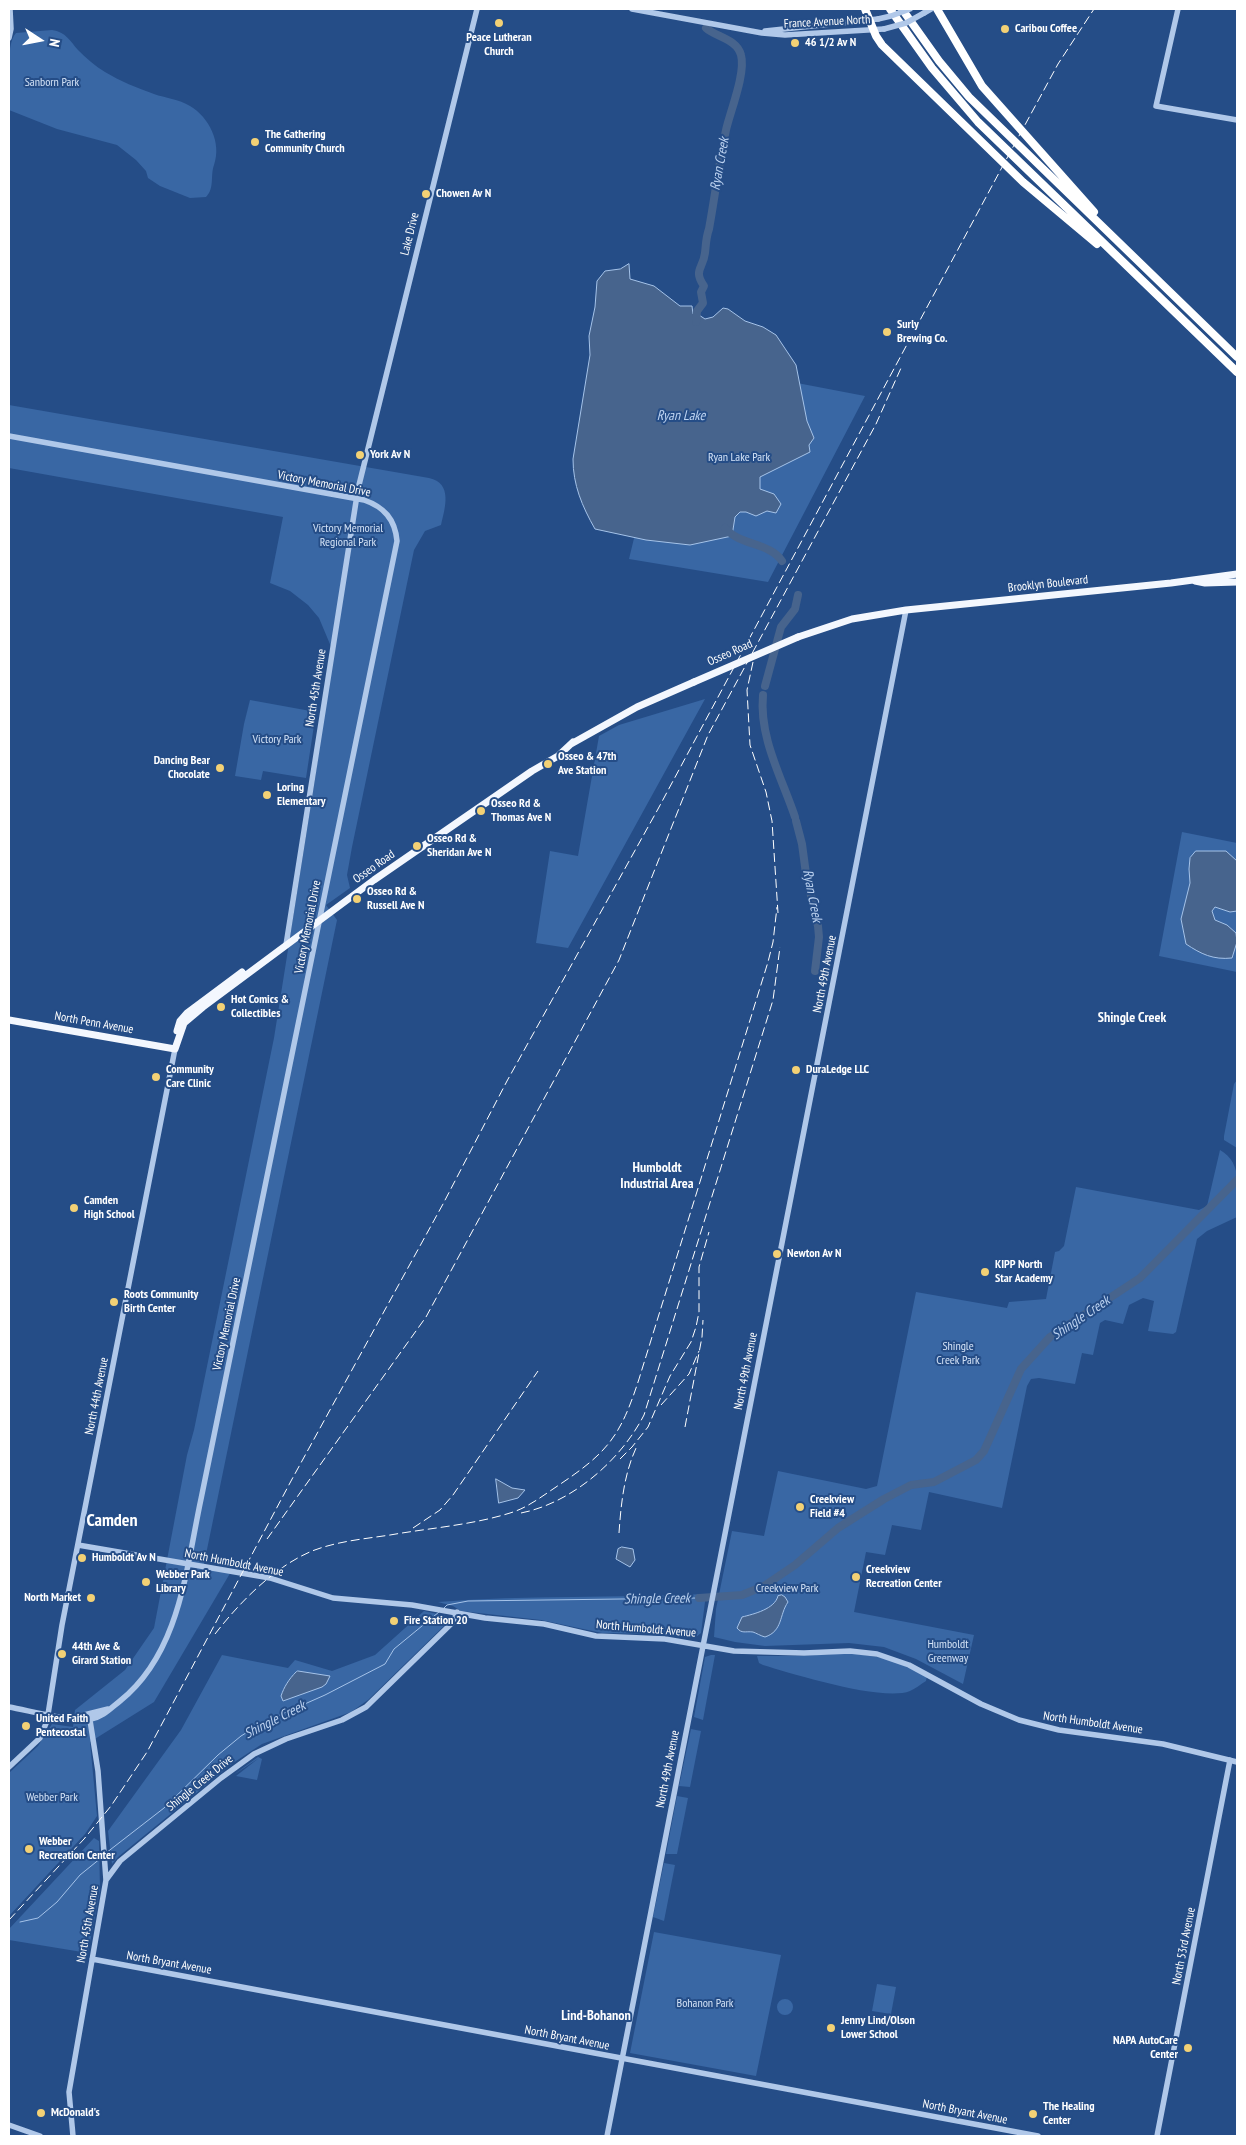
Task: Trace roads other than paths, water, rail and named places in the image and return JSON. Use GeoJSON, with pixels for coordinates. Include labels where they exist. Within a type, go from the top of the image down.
{"type":"FeatureCollection","features":[{"type":"Feature","properties":{"kind":"highway"},"geometry":{"type":"LineString","coordinates":[[865,9],[873,31],[882,45],[1023,182],[1136,275]]}},
{"type":"Feature","properties":{"kind":"highway"},"geometry":{"type":"LineString","coordinates":[[890,9],[932,68],[978,122],[1237,372]]}},
{"type":"Feature","properties":{"kind":"highway"},"geometry":{"type":"LineString","coordinates":[[902,9],[939,61],[969,97],[1237,357]]}},
{"type":"Feature","properties":{"kind":"highway"},"geometry":{"type":"LineString","coordinates":[[937,9],[982,86],[1094,211],[1102,226]]}},
{"type":"Feature","properties":{"kind":"main road","name":"Brooklyn Boulevard"},"geometry":{"type":"LineString","coordinates":[[906,610],[1192,581],[1237,574]]}},
{"type":"Feature","properties":{"kind":"main road","name":"Brooklyn Boulevard"},"geometry":{"type":"LineString","coordinates":[[1192,581],[1205,583],[1237,582]]}},
{"type":"Feature","properties":{"kind":"main road","name":"Osseo Road"},"geometry":{"type":"LineString","coordinates":[[175,1049],[178,1026],[187,1013],[532,771],[538,764],[573,742],[630,711],[798,637],[852,619],[906,610]]}},
{"type":"Feature","properties":{"kind":"main road","name":"North Penn Avenue"},"geometry":{"type":"LineString","coordinates":[[9,1020],[175,1049]]}},
{"type":"Feature","properties":{"kind":"street"},"geometry":{"type":"LineString","coordinates":[[9,38],[11,29],[10,9]]}},
{"type":"Feature","properties":{"kind":"street","name":"Lake Drive"},"geometry":{"type":"LineString","coordinates":[[364,464],[477,9]]}},
{"type":"Feature","properties":{"kind":"street","name":"France Avenue North"},"geometry":{"type":"LineString","coordinates":[[632,9],[758,32],[800,35],[884,29],[906,23],[931,9]]}},
{"type":"Feature","properties":{"kind":"street","name":"France Avenue North"},"geometry":{"type":"LineString","coordinates":[[758,32],[878,19],[910,9]]}},
{"type":"Feature","properties":{"kind":"street"},"geometry":{"type":"LineString","coordinates":[[1178,9],[1156,106],[1237,120]]}},
{"type":"Feature","properties":{"kind":"street","name":"Victory Memorial Drive"},"geometry":{"type":"LineString","coordinates":[[9,436],[357,499],[376,505],[388,514],[395,526],[397,541],[187,1564],[172,1626],[160,1654],[136,1687],[103,1715],[71,1718],[48,1714]]}},
{"type":"Feature","properties":{"kind":"street","name":"North 45th Avenue"},"geometry":{"type":"LineString","coordinates":[[287,942],[364,464]]}},
{"type":"Feature","properties":{"kind":"street","name":"North 49th Avenue"},"geometry":{"type":"LineString","coordinates":[[607,2136],[906,610]]}},
{"type":"Feature","properties":{"kind":"street","name":"North 44th Avenue"},"geometry":{"type":"LineString","coordinates":[[9,1767],[34,1745],[44,1730],[48,1714],[57,1652],[175,1049]]}},
{"type":"Feature","properties":{"kind":"street","name":"North Humboldt Avenue"},"geometry":{"type":"LineString","coordinates":[[78,1545],[270,1578],[334,1599],[435,1608],[502,1620],[544,1624],[596,1636],[665,1640],[734,1651],[776,1653],[850,1651],[877,1654],[910,1665],[981,1704],[1019,1720],[1059,1730],[1162,1744],[1237,1762]]}},
{"type":"Feature","properties":{"kind":"street","name":"Shingle Creek Drive"},"geometry":{"type":"LineString","coordinates":[[106,1880],[120,1861],[244,1760],[286,1740],[342,1720],[366,1707],[453,1622],[457,1612]]}},
{"type":"Feature","properties":{"kind":"street"},"geometry":{"type":"LineString","coordinates":[[9,1707],[48,1714]]}},
{"type":"Feature","properties":{"kind":"street","name":"North 45th Avenue"},"geometry":{"type":"LineString","coordinates":[[72,2136],[68,2092],[106,1880],[98,1771],[89,1717]]}},
{"type":"Feature","properties":{"kind":"street","name":"North 53rd Avenue"},"geometry":{"type":"LineString","coordinates":[[1157,2136],[1230,1760]]}},
{"type":"Feature","properties":{"kind":"street","name":"North Bryant Avenue"},"geometry":{"type":"LineString","coordinates":[[92,1959],[1038,2136]]}},
{"type":"Feature","properties":{"kind":"street"},"geometry":{"type":"LineString","coordinates":[[9,2125],[40,2136]]}},
{"type":"Feature","properties":{"kind":"water","name":"Ryan Lake"},"geometry":{"type":"Polygon","coordinates":[[[629,264],[630,279],[654,286],[680,306],[692,306],[693,314],[696,313],[705,319],[713,317],[723,308],[728,309],[745,321],[763,327],[776,335],[796,365],[807,421],[814,438],[809,445],[810,452],[760,477],[760,489],[774,494],[781,504],[776,513],[767,511],[756,516],[740,512],[735,517],[732,536],[690,545],[646,540],[595,529],[582,504],[573,469],[573,459],[590,355],[589,336],[595,307],[597,281],[605,271],[620,269],[629,264]]]}},
{"type":"Feature","properties":{"kind":"water"},"geometry":{"type":"Polygon","coordinates":[[[1196,851],[1226,851],[1237,861],[1237,911],[1230,912],[1215,907],[1212,911],[1215,920],[1227,925],[1236,933],[1237,942],[1232,958],[1207,956],[1186,944],[1181,919],[1190,883],[1190,858],[1196,851]]]}},
{"type":"Feature","properties":{"kind":"water"},"geometry":{"type":"Polygon","coordinates":[[[496,1479],[512,1488],[525,1490],[518,1498],[499,1503],[496,1479]]]}},
{"type":"Feature","properties":{"kind":"water"},"geometry":{"type":"Polygon","coordinates":[[[622,1547],[633,1549],[635,1560],[630,1567],[616,1559],[618,1549],[622,1547]]]}},
{"type":"Feature","properties":{"kind":"water"},"geometry":{"type":"Polygon","coordinates":[[[782,1595],[788,1602],[778,1627],[771,1634],[765,1637],[753,1632],[742,1632],[737,1628],[742,1617],[768,1608],[776,1601],[778,1596],[782,1595]]]}},
{"type":"Feature","properties":{"kind":"water"},"geometry":{"type":"Polygon","coordinates":[[[298,1671],[330,1676],[322,1687],[283,1701],[281,1696],[287,1683],[298,1671]]]}},
{"type":"Feature","properties":{"kind":"waterway","name":"Ryan Creek"},"geometry":{"type":"LineString","coordinates":[[696,322],[697,311],[703,303],[701,292],[704,286],[699,273],[705,253],[726,130],[740,82],[742,63],[741,55],[735,45],[706,28]]}},
{"type":"Feature","properties":{"kind":"waterway","name":"Ryan Creek"},"geometry":{"type":"LineString","coordinates":[[725,528],[738,538],[770,550],[782,561]]}},
{"type":"Feature","properties":{"kind":"waterway","name":"Ryan Creek"},"geometry":{"type":"LineString","coordinates":[[765,686],[781,627],[795,609],[798,595]]}},
{"type":"Feature","properties":{"kind":"waterway","name":"Ryan Creek"},"geometry":{"type":"LineString","coordinates":[[763,695],[764,727],[773,758],[795,817]]}},
{"type":"Feature","properties":{"kind":"waterway","name":"Ryan Creek"},"geometry":{"type":"LineString","coordinates":[[796,821],[818,926],[819,937],[815,971]]}},
{"type":"Feature","properties":{"kind":"waterway","name":"Shingle Creek"},"geometry":{"type":"LineString","coordinates":[[699,1598],[742,1595],[764,1586],[795,1565],[838,1528],[884,1499],[911,1485],[934,1482],[976,1460],[984,1451],[1021,1369],[1050,1337],[1140,1278],[1237,1180]]}},
{"type":"Feature","properties":{"kind":"waterway","name":"Shingle Creek"},"geometry":{"type":"LineString","coordinates":[[444,1608],[447,1605],[468,1601],[699,1598]]}},
{"type":"Feature","properties":{"kind":"waterway","name":"Shingle Creek"},"geometry":{"type":"LineString","coordinates":[[106,1853],[164,1808],[218,1755],[241,1736],[264,1722],[325,1695],[385,1664],[394,1649],[439,1612]]}},
{"type":"Feature","properties":{"kind":"waterway","name":"Shingle Creek"},"geometry":{"type":"LineString","coordinates":[[20,1922],[38,1918],[57,1902],[80,1875],[101,1858]]}},
{"type":"Feature","properties":{"kind":"railway"},"geometry":{"type":"LineString","coordinates":[[9,1920],[84,1839],[111,1806],[147,1752],[291,1481],[443,1204],[507,1081],[658,809],[1058,64],[1094,9]]}},
{"type":"Feature","properties":{"kind":"railway"},"geometry":{"type":"LineString","coordinates":[[267,1539],[426,1317],[619,960],[708,735],[876,424],[901,368]]}},
{"type":"Feature","properties":{"kind":"railway"},"geometry":{"type":"LineString","coordinates":[[753,662],[747,690],[750,745],[766,792],[772,821],[778,913]]}},
{"type":"Feature","properties":{"kind":"railway"},"geometry":{"type":"LineString","coordinates":[[215,1634],[259,1586],[284,1566],[312,1551],[351,1541],[481,1521],[516,1511],[534,1502],[588,1464],[610,1442],[625,1416],[639,1379],[768,962],[773,942],[777,907]]}},
{"type":"Feature","properties":{"kind":"railway"},"geometry":{"type":"LineString","coordinates":[[521,1513],[559,1500],[593,1477],[622,1448],[644,1415],[773,1000],[780,947]]}},
{"type":"Feature","properties":{"kind":"railway"},"geometry":{"type":"LineString","coordinates":[[620,1459],[648,1427],[670,1376],[691,1342],[699,1312],[699,1267],[709,1232]]}},
{"type":"Feature","properties":{"kind":"railway"},"geometry":{"type":"LineString","coordinates":[[685,1427],[702,1337],[703,1320]]}},
{"type":"Feature","properties":{"kind":"railway"},"geometry":{"type":"LineString","coordinates":[[661,1405],[689,1374],[699,1351]]}},
{"type":"Feature","properties":{"kind":"railway"},"geometry":{"type":"LineString","coordinates":[[413,1528],[440,1510],[453,1495],[538,1371]]}},
{"type":"Feature","properties":{"kind":"railway"},"geometry":{"type":"LineString","coordinates":[[619,1533],[626,1478],[637,1446]]}},
{"type":"Feature","properties":{"kind":"place","name":"Peace Lutheran Church"},"geometry":{"type":"Point","coordinates":[499,23]}},
{"type":"Feature","properties":{"kind":"place","name":"Caribou Coffee"},"geometry":{"type":"Point","coordinates":[1005,29]}},
{"type":"Feature","properties":{"kind":"place","name":"46 1/2 Av N"},"geometry":{"type":"Point","coordinates":[795,43]}},
{"type":"Feature","properties":{"kind":"place","name":"The Gathering Community Church"},"geometry":{"type":"Point","coordinates":[255,142]}},
{"type":"Feature","properties":{"kind":"place","name":"Chowen Av N"},"geometry":{"type":"Point","coordinates":[426,194]}},
{"type":"Feature","properties":{"kind":"place","name":"Surly Brewing Co."},"geometry":{"type":"Point","coordinates":[887,332]}},
{"type":"Feature","properties":{"kind":"place","name":"York Av N"},"geometry":{"type":"Point","coordinates":[360,455]}},
{"type":"Feature","properties":{"kind":"place","name":"Osseo & 47th Ave Station"},"geometry":{"type":"Point","coordinates":[548,764]}},
{"type":"Feature","properties":{"kind":"place","name":"Dancing Bear Chocolate"},"geometry":{"type":"Point","coordinates":[220,768]}},
{"type":"Feature","properties":{"kind":"place","name":"Loring Elementary"},"geometry":{"type":"Point","coordinates":[267,795]}},
{"type":"Feature","properties":{"kind":"place","name":"Osseo Rd & Thomas Ave N"},"geometry":{"type":"Point","coordinates":[481,811]}},
{"type":"Feature","properties":{"kind":"place","name":"Osseo Rd & Sheridan Ave N"},"geometry":{"type":"Point","coordinates":[417,846]}},
{"type":"Feature","properties":{"kind":"place","name":"Osseo Rd & Russell Ave N"},"geometry":{"type":"Point","coordinates":[357,899]}},
{"type":"Feature","properties":{"kind":"place","name":"Hot Comics & Collectibles"},"geometry":{"type":"Point","coordinates":[221,1007]}},
{"type":"Feature","properties":{"kind":"place","name":"DuraLedge LLC"},"geometry":{"type":"Point","coordinates":[796,1070]}},
{"type":"Feature","properties":{"kind":"place","name":"Community Care Clinic"},"geometry":{"type":"Point","coordinates":[156,1077]}},
{"type":"Feature","properties":{"kind":"place","name":"Camden High School"},"geometry":{"type":"Point","coordinates":[74,1208]}},
{"type":"Feature","properties":{"kind":"place","name":"Newton Av N"},"geometry":{"type":"Point","coordinates":[777,1254]}},
{"type":"Feature","properties":{"kind":"place","name":"KIPP North Star Academy"},"geometry":{"type":"Point","coordinates":[985,1272]}},
{"type":"Feature","properties":{"kind":"place","name":"Roots Community Birth Center"},"geometry":{"type":"Point","coordinates":[114,1302]}},
{"type":"Feature","properties":{"kind":"place","name":"Creekview Field #4"},"geometry":{"type":"Point","coordinates":[800,1507]}},
{"type":"Feature","properties":{"kind":"place","name":"Humboldt Av N"},"geometry":{"type":"Point","coordinates":[82,1558]}},
{"type":"Feature","properties":{"kind":"place","name":"Creekview Recreation Center"},"geometry":{"type":"Point","coordinates":[856,1577]}},
{"type":"Feature","properties":{"kind":"place","name":"Webber Park Library"},"geometry":{"type":"Point","coordinates":[146,1582]}},
{"type":"Feature","properties":{"kind":"place","name":"North Market"},"geometry":{"type":"Point","coordinates":[91,1598]}},
{"type":"Feature","properties":{"kind":"place","name":"Fire Station 20"},"geometry":{"type":"Point","coordinates":[394,1621]}},
{"type":"Feature","properties":{"kind":"place","name":"44th Ave & Girard Station"},"geometry":{"type":"Point","coordinates":[62,1654]}},
{"type":"Feature","properties":{"kind":"place","name":"United Faith Pentecostal"},"geometry":{"type":"Point","coordinates":[26,1726]}},
{"type":"Feature","properties":{"kind":"place","name":"Webber Recreation Center"},"geometry":{"type":"Point","coordinates":[29,1849]}},
{"type":"Feature","properties":{"kind":"place","name":"Jenny Lind/Olson Lower School"},"geometry":{"type":"Point","coordinates":[831,2028]}},
{"type":"Feature","properties":{"kind":"place","name":"NAPA AutoCare Center"},"geometry":{"type":"Point","coordinates":[1188,2048]}},
{"type":"Feature","properties":{"kind":"place","name":"McDonald's"},"geometry":{"type":"Point","coordinates":[41,2113]}},
{"type":"Feature","properties":{"kind":"place","name":"The Healing Center"},"geometry":{"type":"Point","coordinates":[1033,2114]}},
{"type":"Feature","properties":{"kind":"district","name":"Shingle Creek"},"geometry":{"type":"Point","coordinates":[1132,1018]}},
{"type":"Feature","properties":{"kind":"district","name":"Humboldt Industrial Area"},"geometry":{"type":"Point","coordinates":[657,1176]}},
{"type":"Feature","properties":{"kind":"district","name":"Camden"},"geometry":{"type":"Point","coordinates":[112,1521]}},
{"type":"Feature","properties":{"kind":"district","name":"Lind-Bohanon"},"geometry":{"type":"Point","coordinates":[596,2016]}},
{"type":"Feature","properties":{"kind":"park label","name":"Sanborn Park"},"geometry":{"type":"Point","coordinates":[52,83]}},
{"type":"Feature","properties":{"kind":"park label","name":"Ryan Lake Park"},"geometry":{"type":"Point","coordinates":[739,458]}},
{"type":"Feature","properties":{"kind":"park label","name":"Victory Memorial Regional Park"},"geometry":{"type":"Point","coordinates":[348,536]}},
{"type":"Feature","properties":{"kind":"park label","name":"Victory Park"},"geometry":{"type":"Point","coordinates":[277,740]}},
{"type":"Feature","properties":{"kind":"park label","name":"Shingle Creek Park"},"geometry":{"type":"Point","coordinates":[958,1354]}},
{"type":"Feature","properties":{"kind":"park label","name":"Creekview Park"},"geometry":{"type":"Point","coordinates":[787,1589]}},
{"type":"Feature","properties":{"kind":"park label","name":"Humboldt Greenway"},"geometry":{"type":"Point","coordinates":[948,1652]}},
{"type":"Feature","properties":{"kind":"park label","name":"Webber Park"},"geometry":{"type":"Point","coordinates":[52,1798]}},
{"type":"Feature","properties":{"kind":"park label","name":"Bohanon Park"},"geometry":{"type":"Point","coordinates":[705,2004]}}]}
